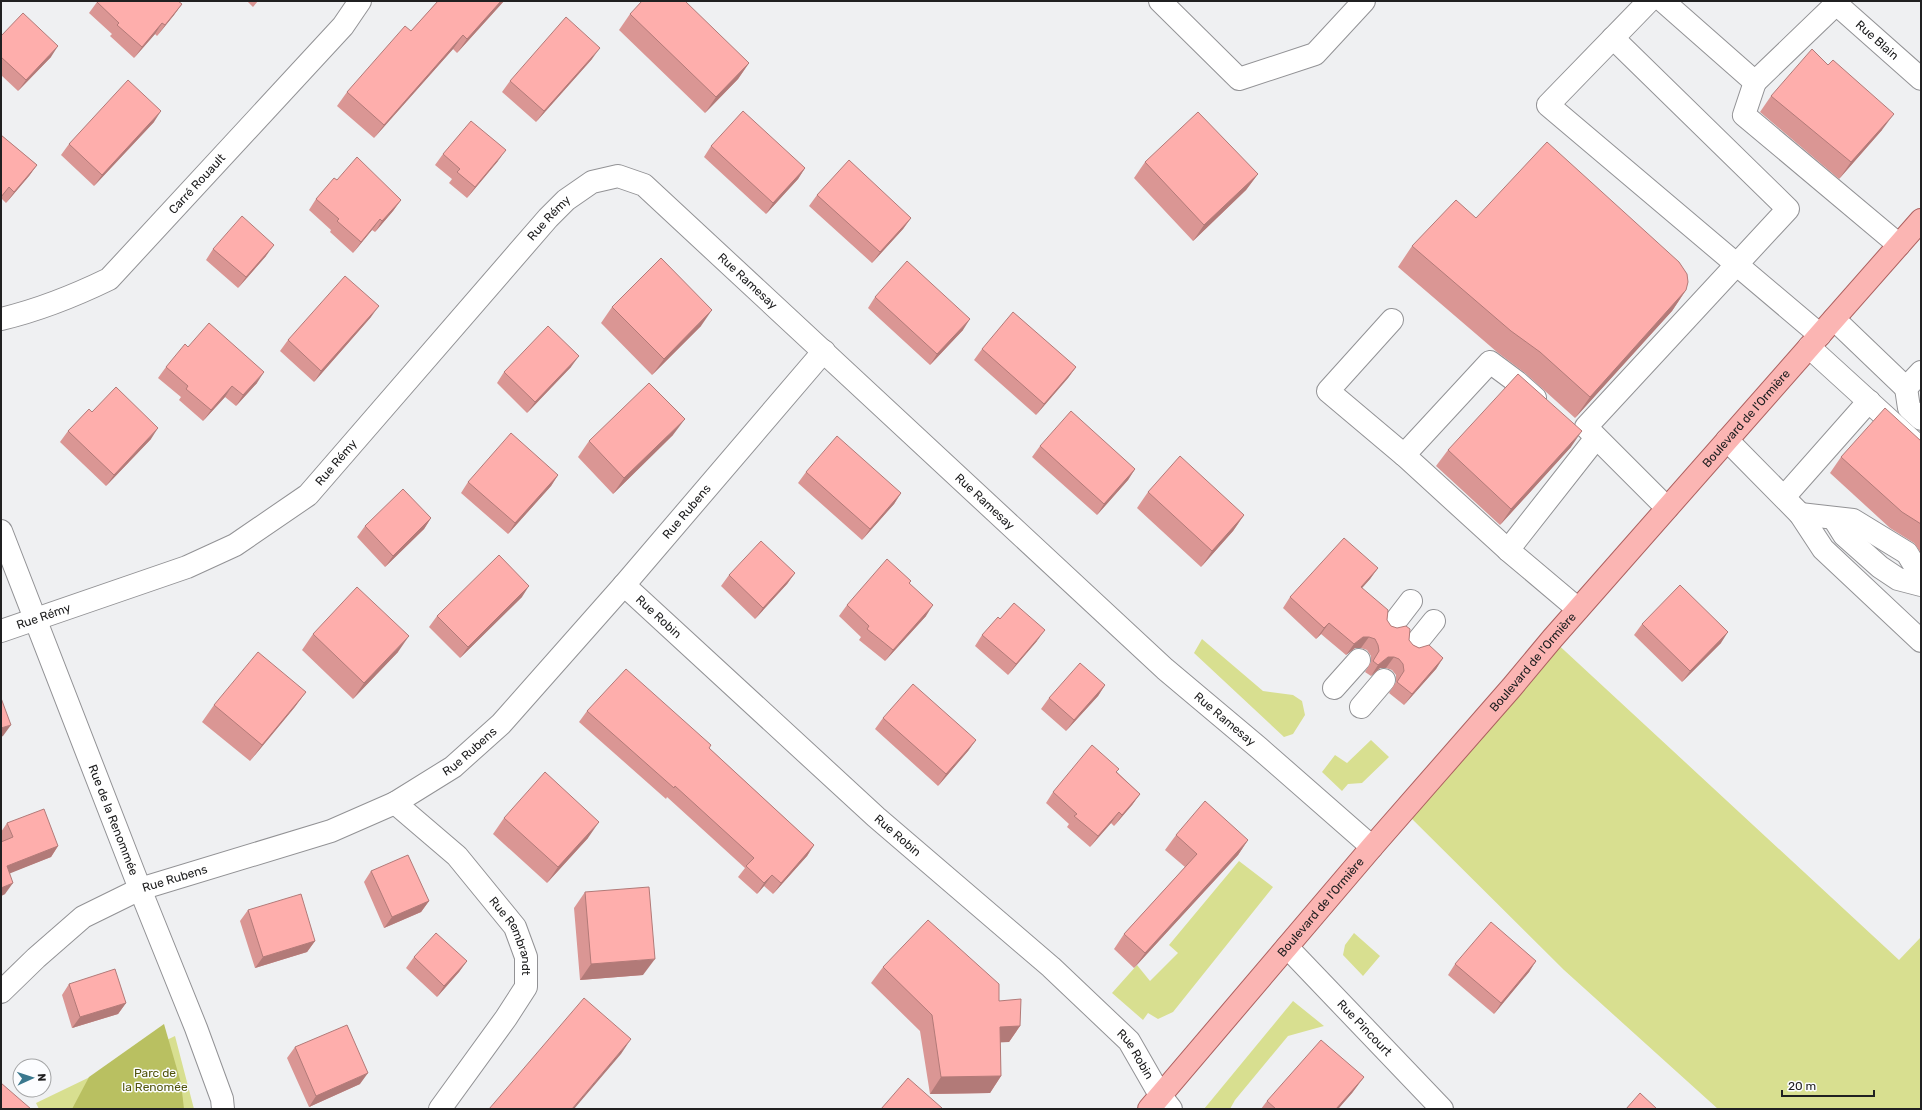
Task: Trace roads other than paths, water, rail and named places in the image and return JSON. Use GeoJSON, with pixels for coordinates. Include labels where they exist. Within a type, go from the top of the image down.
{"type":"FeatureCollection","features":[{"type":"Feature","properties":{"kind":"main road","name":"Boulevard de l'Ormière"},"geometry":{"type":"LineString","coordinates":[[1160,1104],[1287,947],[1372,848],[1578,609],[1921,220]]}},
{"type":"Feature","properties":{"kind":"street","name":"Carré Rouault"},"geometry":{"type":"LineString","coordinates":[[1,319],[29,312],[66,299],[109,279],[343,26],[360,1]]}},
{"type":"Feature","properties":{"kind":"street"},"geometry":{"type":"LineString","coordinates":[[1160,1],[1239,79],[1315,54],[1364,1]]}},
{"type":"Feature","properties":{"kind":"street"},"geometry":{"type":"LineString","coordinates":[[1649,1],[1548,105],[1737,264],[1814,341],[1869,401],[1921,449]]}},
{"type":"Feature","properties":{"kind":"street"},"geometry":{"type":"LineString","coordinates":[[1663,1],[1755,82]]}},
{"type":"Feature","properties":{"kind":"street"},"geometry":{"type":"LineString","coordinates":[[1834,2],[1755,82],[1744,115],[1899,245]]}},
{"type":"Feature","properties":{"kind":"street","name":"Rue Blain"},"geometry":{"type":"LineString","coordinates":[[1834,2],[1921,79]]}},
{"type":"Feature","properties":{"kind":"street"},"geometry":{"type":"LineString","coordinates":[[1592,443],[1586,427],[1788,209],[1613,38]]}},
{"type":"Feature","properties":{"kind":"street","name":"Rue Ramesay"},"geometry":{"type":"LineString","coordinates":[[592,182],[618,176],[644,185],[1166,669],[1259,748],[1372,848]]}},
{"type":"Feature","properties":{"kind":"street","name":"Rue Rémy"},"geometry":{"type":"LineString","coordinates":[[1,631],[186,567],[235,545],[308,496],[548,218],[566,200],[592,182]]}},
{"type":"Feature","properties":{"kind":"street"},"geometry":{"type":"LineString","coordinates":[[1834,318],[1906,388],[1909,408],[1921,419]]}},
{"type":"Feature","properties":{"kind":"street"},"geometry":{"type":"LineString","coordinates":[[1392,320],[1328,391],[1404,455],[1508,550],[1578,609]]}},
{"type":"Feature","properties":{"kind":"street","name":"Rue Rubens"},"geometry":{"type":"LineString","coordinates":[[1,992],[36,958],[83,918],[140,889],[332,831],[395,804],[452,767],[501,724],[624,585],[824,351]]}},
{"type":"Feature","properties":{"kind":"street"},"geometry":{"type":"LineString","coordinates":[[1404,455],[1490,362],[1517,382],[1550,412]]}},
{"type":"Feature","properties":{"kind":"street"},"geometry":{"type":"LineString","coordinates":[[1906,388],[1921,372]]}},
{"type":"Feature","properties":{"kind":"street"},"geometry":{"type":"LineString","coordinates":[[1784,496],[1869,401]]}},
{"type":"Feature","properties":{"kind":"street"},"geometry":{"type":"LineString","coordinates":[[1567,427],[1592,443],[1667,508]]}},
{"type":"Feature","properties":{"kind":"street"},"geometry":{"type":"LineString","coordinates":[[1727,440],[1784,496],[1800,514],[1823,549],[1921,641]]}},
{"type":"Feature","properties":{"kind":"street"},"geometry":{"type":"LineString","coordinates":[[1508,550],[1592,443]]}},
{"type":"Feature","properties":{"kind":"street"},"geometry":{"type":"LineString","coordinates":[[1800,514],[1853,520],[1907,553],[1921,576]]}},
{"type":"Feature","properties":{"kind":"street"},"geometry":{"type":"LineString","coordinates":[[1834,519],[1844,535],[1880,567],[1898,579],[1921,585]]}},
{"type":"Feature","properties":{"kind":"street","name":"Rue de la Renommée"},"geometry":{"type":"LineString","coordinates":[[1,531],[140,889],[196,1028],[222,1098],[223,1109]]}},
{"type":"Feature","properties":{"kind":"street","name":"Rue Robin"},"geometry":{"type":"LineString","coordinates":[[624,585],[876,817],[1050,967],[1118,1030],[1129,1041],[1160,1104]]}},
{"type":"Feature","properties":{"kind":"street"},"geometry":{"type":"LineString","coordinates":[[1391,627],[1411,602]]}},
{"type":"Feature","properties":{"kind":"street"},"geometry":{"type":"LineString","coordinates":[[1413,646],[1434,621]]}},
{"type":"Feature","properties":{"kind":"street"},"geometry":{"type":"LineString","coordinates":[[1334,688],[1359,660]]}},
{"type":"Feature","properties":{"kind":"street"},"geometry":{"type":"LineString","coordinates":[[1361,707],[1384,680]]}},
{"type":"Feature","properties":{"kind":"street","name":"Rue Rembrandt"},"geometry":{"type":"LineString","coordinates":[[395,804],[457,856],[516,927],[526,956],[526,987],[506,1018],[440,1109]]}},
{"type":"Feature","properties":{"kind":"street","name":"Rue Pincourt"},"geometry":{"type":"LineString","coordinates":[[1287,947],[1442,1109]]}},
{"type":"Feature","properties":{"kind":"park label","name":"Parc de la Renomée"},"geometry":{"type":"Point","coordinates":[155,1080]}}]}
